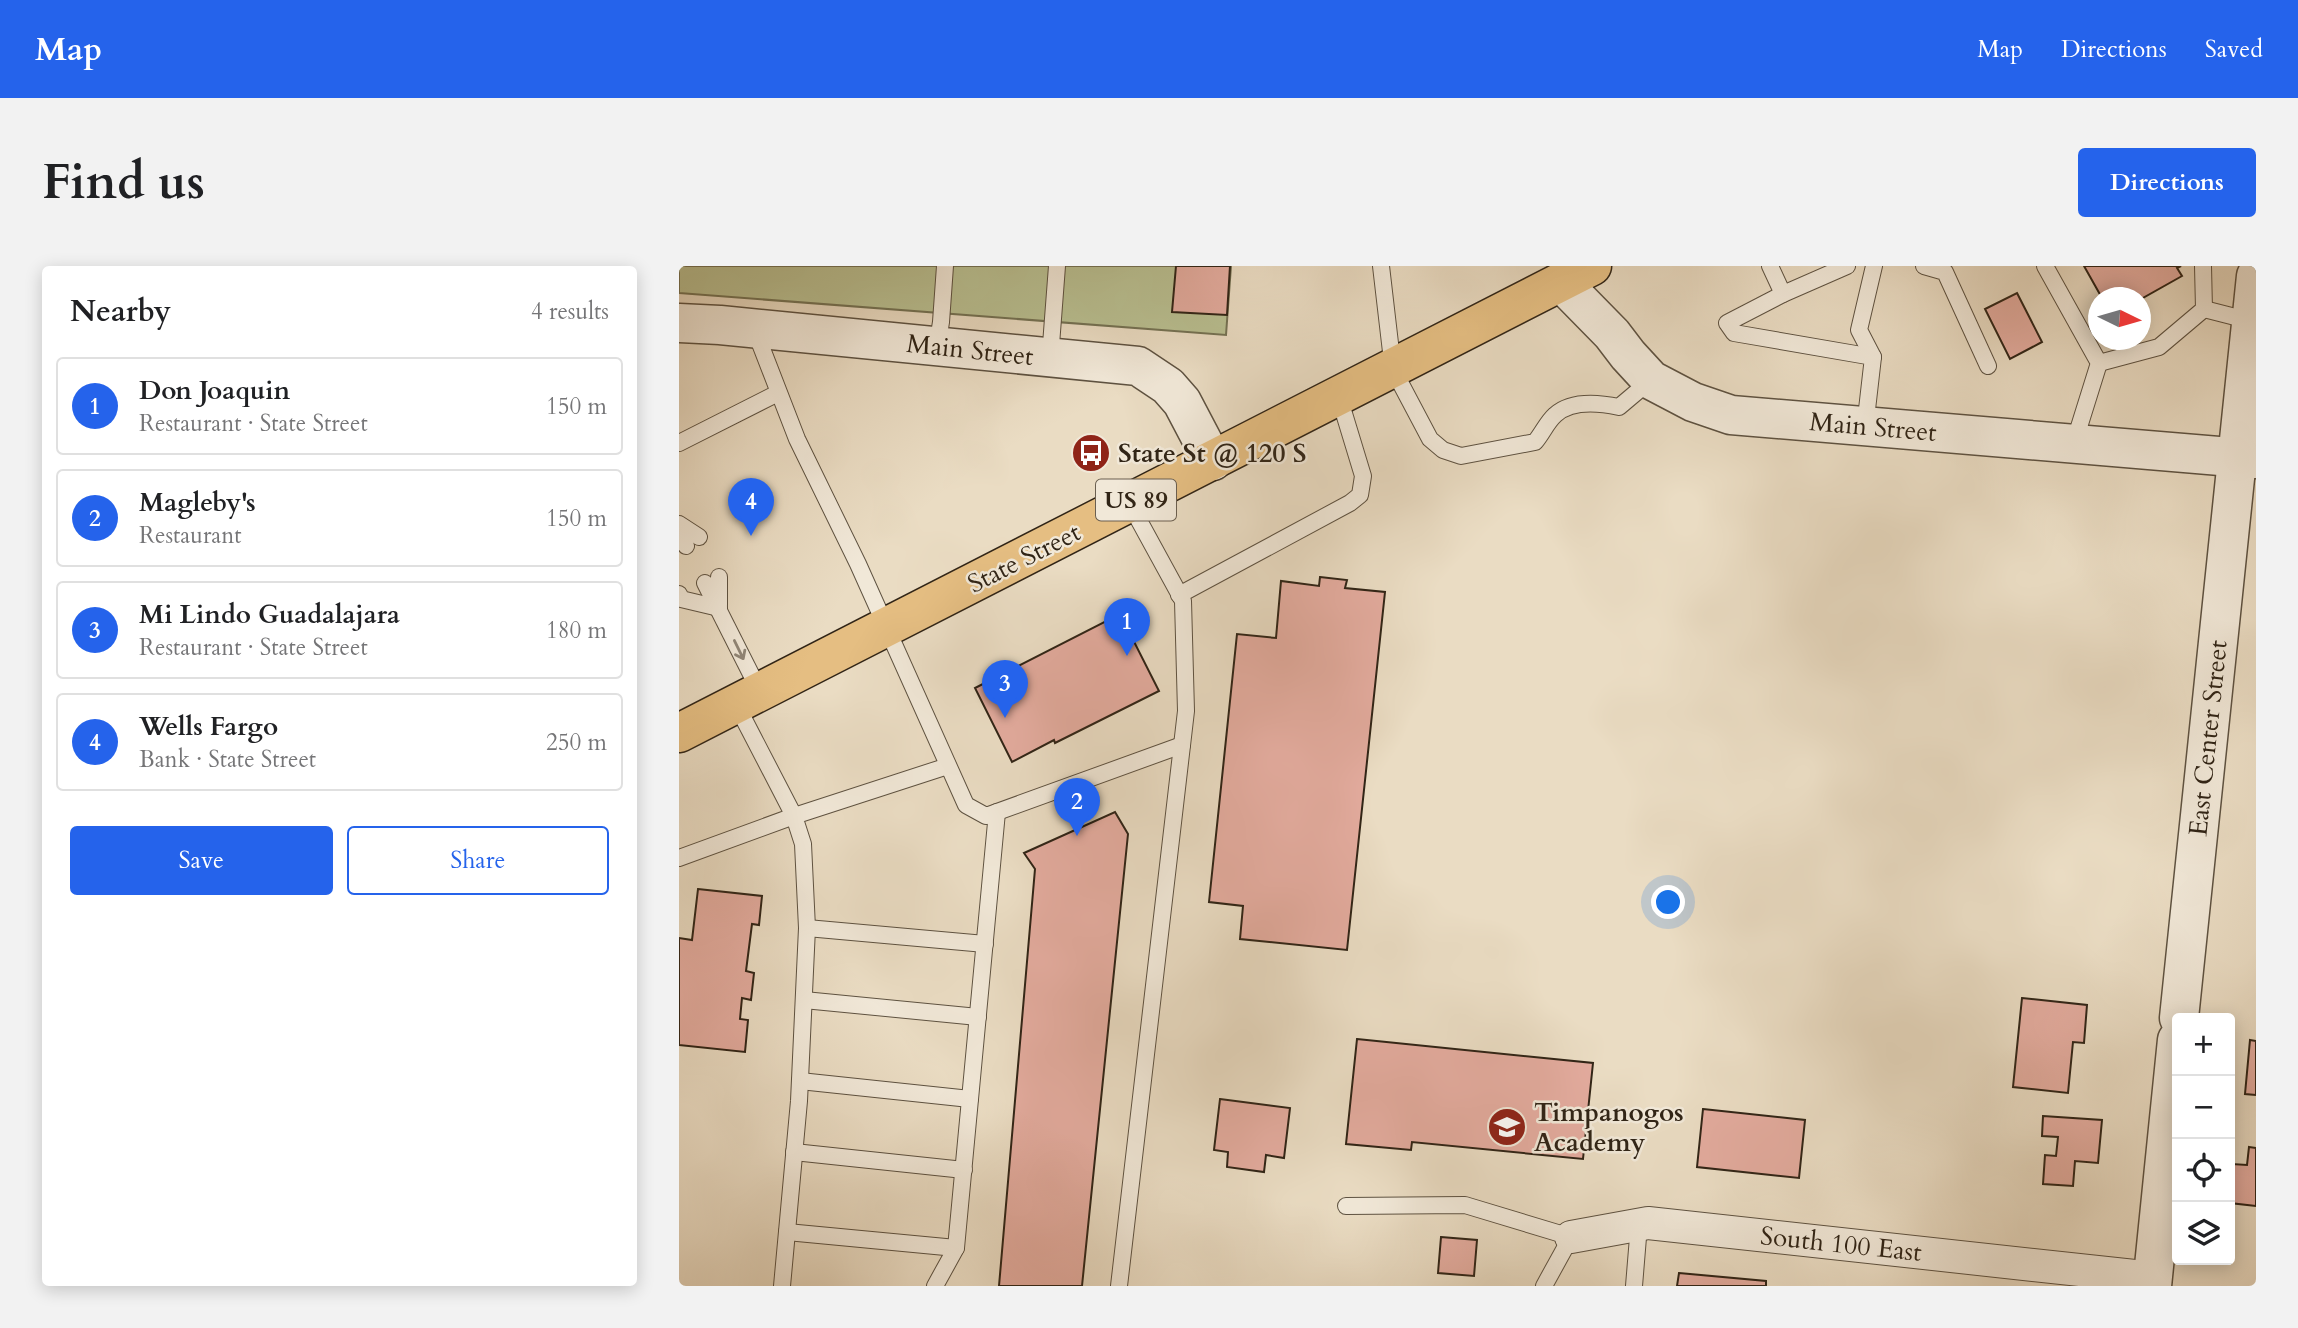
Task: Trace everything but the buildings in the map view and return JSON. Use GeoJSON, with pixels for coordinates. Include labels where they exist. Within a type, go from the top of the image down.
{"type":"FeatureCollection","features":[{"type":"Feature","properties":{"kind":"main road","name":"State Street"},"geometry":{"type":"LineString","coordinates":[[679,733],[1393,369],[1568,271]]}},
{"type":"Feature","properties":{"kind":"street","name":"Main Street"},"geometry":{"type":"LineString","coordinates":[[1568,271],[1612,334],[1651,380],[1693,402],[1731,415],[2246,459]]}},
{"type":"Feature","properties":{"kind":"street","name":"East Center Street"},"geometry":{"type":"LineString","coordinates":[[2180,1013],[2246,459],[2251,321],[2256,276]]}},
{"type":"Feature","properties":{"kind":"street","name":"Main Street"},"geometry":{"type":"LineString","coordinates":[[679,323],[1138,366],[1168,386],[1182,402],[1213,461]]}},
{"type":"Feature","properties":{"kind":"street"},"geometry":{"type":"LineString","coordinates":[[2152,1282],[2173,1076]]}},
{"type":"Feature","properties":{"kind":"street","name":"South 100 East"},"geometry":{"type":"LineString","coordinates":[[1571,1237],[1648,1223],[2152,1282]]}},
{"type":"Feature","properties":{"kind":"lane"},"geometry":{"type":"LineString","coordinates":[[937,347],[945,266]]}},
{"type":"Feature","properties":{"kind":"lane"},"geometry":{"type":"LineString","coordinates":[[1050,358],[1057,266]]}},
{"type":"Feature","properties":{"kind":"lane"},"geometry":{"type":"LineString","coordinates":[[1381,266],[1393,369],[1430,439],[1443,450],[1461,456],[1535,442],[1555,416],[1565,409],[1580,405],[1605,404],[1619,407],[1651,380]]}},
{"type":"Feature","properties":{"kind":"lane"},"geometry":{"type":"LineString","coordinates":[[1770,266],[1783,294]]}},
{"type":"Feature","properties":{"kind":"lane"},"geometry":{"type":"LineString","coordinates":[[1847,266],[1783,294],[1727,323],[1734,333],[1873,357]]}},
{"type":"Feature","properties":{"kind":"lane"},"geometry":{"type":"LineString","coordinates":[[1865,427],[1873,357],[1859,330],[1874,266]]}},
{"type":"Feature","properties":{"kind":"lane"},"geometry":{"type":"LineString","coordinates":[[1924,266],[1945,272],[1988,366]]}},
{"type":"Feature","properties":{"kind":"lane"},"geometry":{"type":"LineString","coordinates":[[2045,266],[2099,363],[2074,443]]}},
{"type":"Feature","properties":{"kind":"lane"},"geometry":{"type":"LineString","coordinates":[[2203,266],[2204,309]]}},
{"type":"Feature","properties":{"kind":"lane"},"geometry":{"type":"LineString","coordinates":[[2099,363],[2159,347],[2204,309]]}},
{"type":"Feature","properties":{"kind":"lane"},"geometry":{"type":"LineString","coordinates":[[2204,309],[2251,321]]}},
{"type":"Feature","properties":{"kind":"lane"},"geometry":{"type":"LineString","coordinates":[[754,328],[797,439],[887,627],[965,805],[986,816],[1182,745]]}},
{"type":"Feature","properties":{"kind":"lane"},"geometry":{"type":"LineString","coordinates":[[679,443],[778,393]]}},
{"type":"Feature","properties":{"kind":"lane"},"geometry":{"type":"LineString","coordinates":[[1179,595],[1350,503],[1360,495],[1363,476],[1339,397]]}},
{"type":"Feature","properties":{"kind":"lane"},"geometry":{"type":"LineString","coordinates":[[1119,1286],[1186,711],[1183,601],[1130,504]]}},
{"type":"Feature","properties":{"kind":"lane"},"geometry":{"type":"LineString","coordinates":[[679,524],[688,539]]}},
{"type":"Feature","properties":{"kind":"lane"},"geometry":{"type":"LineString","coordinates":[[712,580],[748,698],[803,844],[807,928],[804,1000],[800,1081],[782,1286]]}},
{"type":"Feature","properties":{"kind":"lane"},"geometry":{"type":"LineString","coordinates":[[684,593],[681,598],[719,608]]}},
{"type":"Feature","properties":{"kind":"lane"},"geometry":{"type":"LineString","coordinates":[[679,858],[794,816],[949,766]]}},
{"type":"Feature","properties":{"kind":"lane"},"geometry":{"type":"LineString","coordinates":[[935,1286],[956,1248],[997,812]]}},
{"type":"Feature","properties":{"kind":"lane"},"geometry":{"type":"LineString","coordinates":[[807,928],[985,944]]}},
{"type":"Feature","properties":{"kind":"lane"},"geometry":{"type":"LineString","coordinates":[[804,1000],[978,1017]]}},
{"type":"Feature","properties":{"kind":"lane"},"geometry":{"type":"LineString","coordinates":[[800,1081],[970,1099]]}},
{"type":"Feature","properties":{"kind":"lane"},"geometry":{"type":"LineString","coordinates":[[794,1153],[964,1170]]}},
{"type":"Feature","properties":{"kind":"lane"},"geometry":{"type":"LineString","coordinates":[[1346,1206],[1465,1205],[1571,1237],[1544,1286]]}},
{"type":"Feature","properties":{"kind":"lane"},"geometry":{"type":"LineString","coordinates":[[1633,1286],[1639,1225]]}},
{"type":"Feature","properties":{"kind":"lane"},"geometry":{"type":"LineString","coordinates":[[787,1232],[956,1248]]}},
{"type":"Feature","properties":{"kind":"green space"},"geometry":{"type":"Polygon","coordinates":[[[679,266],[1231,266],[1226,335],[679,293],[679,266]]]}},
{"type":"Feature","properties":{"kind":"place","name":"State St @ 120 S"},"geometry":{"type":"Point","coordinates":[1091,453]}},
{"type":"Feature","properties":{"kind":"place","name":"Wells Fargo"},"geometry":{"type":"Point","coordinates":[751,536]}},
{"type":"Feature","properties":{"kind":"place","name":"Don Joaquin"},"geometry":{"type":"Point","coordinates":[1127,656]}},
{"type":"Feature","properties":{"kind":"place","name":"Mi Lindo Guadalajara"},"geometry":{"type":"Point","coordinates":[1005,718]}},
{"type":"Feature","properties":{"kind":"place","name":"Magleby's"},"geometry":{"type":"Point","coordinates":[1077,836]}},
{"type":"Feature","properties":{"kind":"place","name":"Timpanogos Academy"},"geometry":{"type":"Point","coordinates":[1507,1127]}}]}
